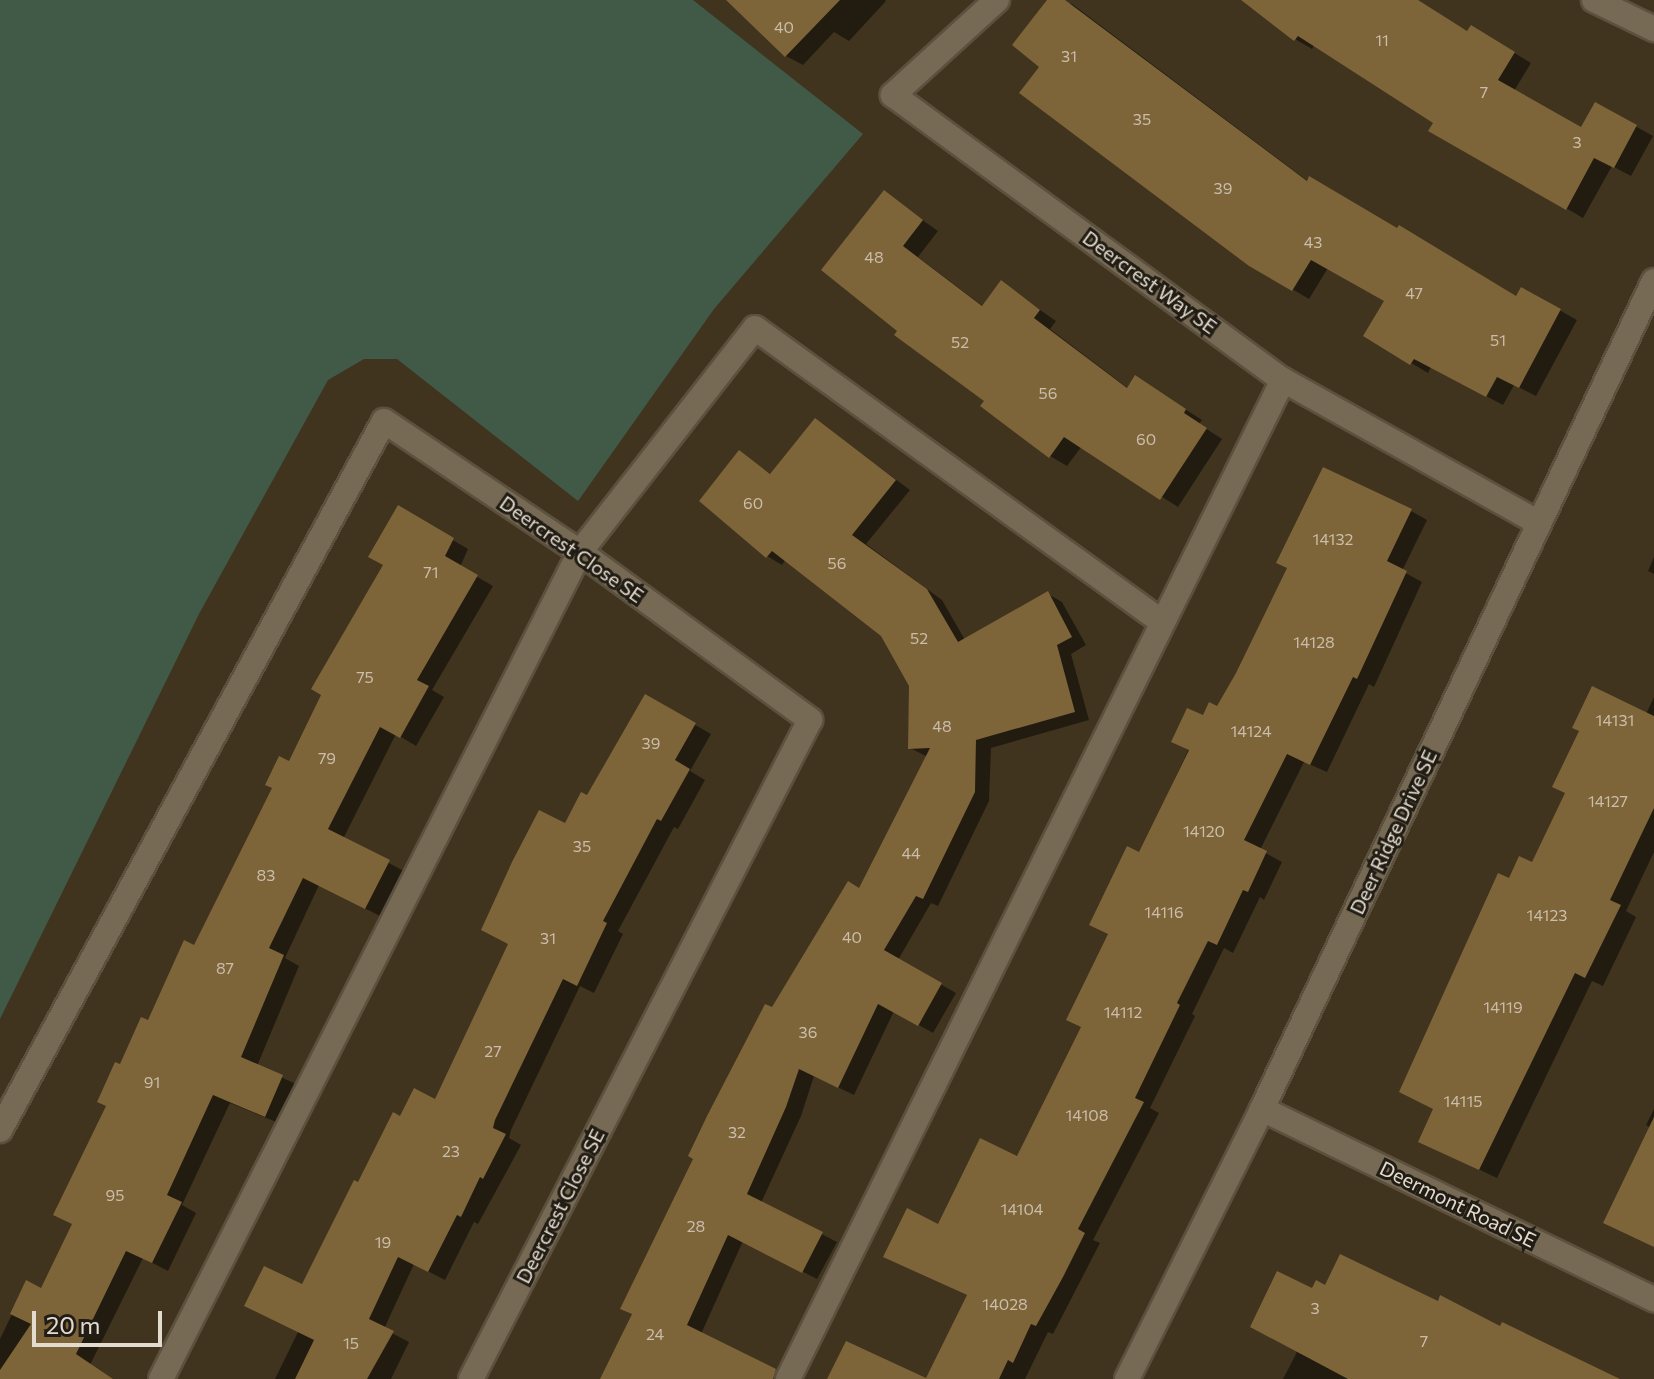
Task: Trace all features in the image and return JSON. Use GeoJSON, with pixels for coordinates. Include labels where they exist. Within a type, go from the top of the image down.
{"type":"FeatureCollection","features":[{"type":"Feature","properties":{"kind":"street","name":"Deercrest Way SE"},"geometry":{"type":"LineString","coordinates":[[997,0],[893,95],[1283,380],[1539,523]]}},
{"type":"Feature","properties":{"kind":"street"},"geometry":{"type":"LineString","coordinates":[[1594,0],[1654,29]]}},
{"type":"Feature","properties":{"kind":"street","name":"Deer Ridge Drive SE"},"geometry":{"type":"LineString","coordinates":[[1127,1379],[1262,1109],[1654,281]]}},
{"type":"Feature","properties":{"kind":"street"},"geometry":{"type":"LineString","coordinates":[[161,1379],[580,552],[755,328],[1162,622]]}},
{"type":"Feature","properties":{"kind":"street"},"geometry":{"type":"LineString","coordinates":[[788,1379],[1283,380]]}},
{"type":"Feature","properties":{"kind":"street","name":"Deercrest Close SE"},"geometry":{"type":"LineString","coordinates":[[0,1130],[384,421],[580,552],[810,720],[471,1379]]}},
{"type":"Feature","properties":{"kind":"street","name":"Deermont Road SE"},"geometry":{"type":"LineString","coordinates":[[1262,1109],[1654,1299]]}},
{"type":"Feature","properties":{"kind":"green space"},"geometry":{"type":"Polygon","coordinates":[[[0,0],[693,0],[863,134],[714,309],[578,501],[397,359],[364,359],[328,380],[199,614],[0,1019],[0,0]]]}},
{"type":"Feature","properties":{"kind":"building"},"geometry":{"type":"Polygon","coordinates":[[[726,0],[840,0],[785,57],[726,0]]]}},
{"type":"Feature","properties":{"kind":"building"},"geometry":{"type":"Polygon","coordinates":[[[1047,0],[1065,0],[1307,181],[1309,176],[1397,228],[1399,225],[1516,296],[1521,287],[1561,309],[1519,388],[1497,377],[1486,397],[1414,359],[1410,365],[1363,336],[1384,301],[1311,260],[1292,291],[1249,266],[1019,93],[1039,67],[1012,45],[1047,0]]]}},
{"type":"Feature","properties":{"kind":"building"},"geometry":{"type":"Polygon","coordinates":[[[1241,0],[1418,0],[1467,31],[1471,25],[1515,52],[1498,80],[1581,127],[1595,102],[1637,125],[1614,168],[1594,158],[1566,210],[1428,131],[1433,123],[1298,36],[1294,41],[1241,0]]]}},
{"type":"Feature","properties":{"kind":"building"},"geometry":{"type":"Polygon","coordinates":[[[884,190],[923,220],[903,246],[982,306],[1001,280],[1040,310],[1034,318],[1127,388],[1135,375],[1186,409],[1184,413],[1207,428],[1160,500],[1064,437],[1049,458],[980,406],[984,401],[894,335],[897,331],[821,270],[884,190]]]}},
{"type":"Feature","properties":{"kind":"building"},"geometry":{"type":"Polygon","coordinates":[[[815,418],[896,480],[852,535],[927,589],[958,642],[1048,591],[1072,637],[1057,645],[1075,712],[976,740],[975,792],[923,899],[916,896],[884,950],[942,983],[918,1026],[878,1004],[838,1088],[799,1069],[786,1107],[747,1194],[823,1232],[802,1273],[728,1235],[687,1325],[776,1369],[773,1379],[600,1379],[632,1314],[620,1309],[693,1159],[688,1156],[707,1116],[765,1004],[772,1007],[848,881],[859,888],[930,748],[908,749],[909,686],[881,636],[772,551],[766,558],[699,501],[739,450],[770,474],[815,418]]]}},
{"type":"Feature","properties":{"kind":"building"},"geometry":{"type":"Polygon","coordinates":[[[1323,467],[1412,509],[1387,561],[1407,571],[1357,679],[1353,677],[1310,765],[1287,754],[1244,840],[1267,851],[1248,892],[1243,890],[1217,945],[1208,941],[1177,1003],[1180,1005],[1135,1098],[1144,1102],[1078,1229],[1085,1233],[1063,1277],[1036,1326],[1031,1324],[1013,1363],[1008,1360],[999,1379],[827,1379],[846,1341],[926,1378],[967,1295],[883,1257],[907,1208],[938,1224],[980,1138],[1017,1156],[1081,1027],[1066,1020],[1108,934],[1089,925],[1127,846],[1139,852],[1189,750],[1171,742],[1187,708],[1203,715],[1209,702],[1217,706],[1236,673],[1287,568],[1276,563],[1323,467]]]}},
{"type":"Feature","properties":{"kind":"building"},"geometry":{"type":"Polygon","coordinates":[[[398,505],[454,538],[445,556],[478,575],[417,680],[429,686],[400,738],[380,727],[328,829],[390,860],[365,909],[303,878],[269,948],[284,955],[241,1057],[283,1075],[265,1117],[213,1095],[167,1195],[182,1202],[152,1263],[126,1251],[76,1354],[113,1379],[0,1379],[0,1370],[31,1324],[10,1314],[26,1280],[41,1288],[72,1224],[53,1215],[106,1106],[97,1102],[115,1062],[120,1064],[141,1017],[148,1020],[184,940],[194,945],[272,788],[265,785],[279,756],[289,761],[321,695],[311,689],[383,565],[368,557],[398,505]]]}},
{"type":"Feature","properties":{"kind":"building"},"geometry":{"type":"Polygon","coordinates":[[[1592,686],[1654,716],[1654,808],[1610,900],[1621,905],[1585,978],[1575,973],[1479,1170],[1418,1142],[1433,1109],[1399,1092],[1498,873],[1509,878],[1519,856],[1532,862],[1565,793],[1552,787],[1579,731],[1572,728],[1592,686]]]}},
{"type":"Feature","properties":{"kind":"building"},"geometry":{"type":"Polygon","coordinates":[[[645,694],[696,723],[675,760],[690,769],[661,821],[657,819],[603,921],[607,923],[577,986],[563,979],[495,1120],[493,1128],[506,1134],[461,1217],[457,1215],[428,1272],[398,1257],[369,1319],[394,1331],[367,1379],[295,1379],[314,1340],[244,1306],[264,1266],[302,1284],[354,1180],[358,1182],[393,1112],[400,1116],[414,1088],[435,1099],[508,944],[481,930],[512,862],[539,810],[565,823],[581,792],[587,795],[645,694]]]}},
{"type":"Feature","properties":{"kind":"building"},"geometry":{"type":"Polygon","coordinates":[[[1654,1117],[1654,1247],[1603,1223],[1654,1117]]]}},
{"type":"Feature","properties":{"kind":"building"},"geometry":{"type":"Polygon","coordinates":[[[1340,1254],[1438,1301],[1440,1295],[1500,1326],[1502,1322],[1620,1379],[1348,1379],[1250,1327],[1277,1271],[1312,1288],[1316,1280],[1325,1285],[1340,1254]]]}}]}
